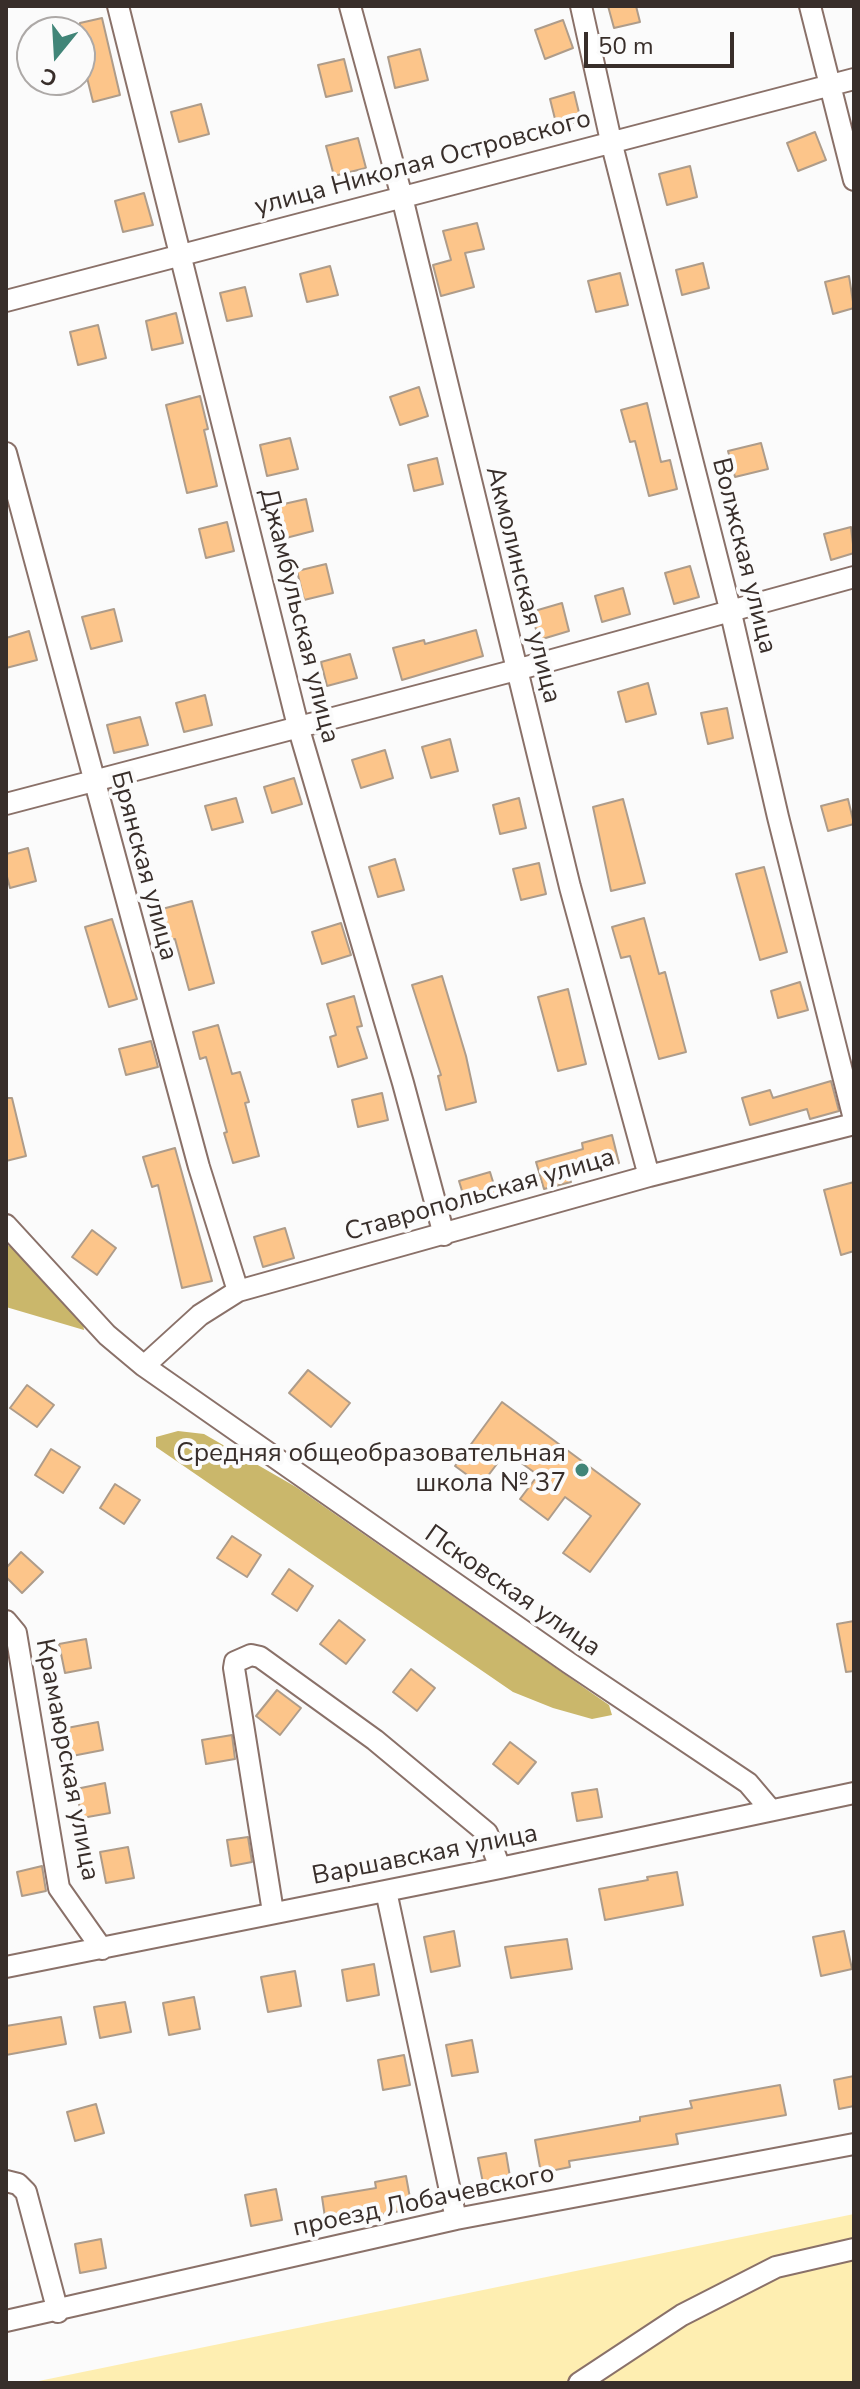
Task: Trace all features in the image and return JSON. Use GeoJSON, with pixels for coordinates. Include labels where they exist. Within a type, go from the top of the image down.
{"type":"FeatureCollection","features":[{"type":"Feature","properties":{"kind":"street","name":"Джамбульская улица"},"geometry":{"type":"LineString","coordinates":[[118,6],[298,726],[403,1083],[444,1235]]}},
{"type":"Feature","properties":{"kind":"street","name":"Акмолинская улица"},"geometry":{"type":"LineString","coordinates":[[350,6],[402,197],[570,887],[649,1176]]}},
{"type":"Feature","properties":{"kind":"street","name":"Волжская улица"},"geometry":{"type":"LineString","coordinates":[[581,6],[611,141],[730,609],[854,1121]]}},
{"type":"Feature","properties":{"kind":"street"},"geometry":{"type":"LineString","coordinates":[[810,6],[854,180]]}},
{"type":"Feature","properties":{"kind":"street","name":"улица Николая Островского"},"geometry":{"type":"LineString","coordinates":[[6,301],[854,79]]}},
{"type":"Feature","properties":{"kind":"street","name":"Брянская улица"},"geometry":{"type":"LineString","coordinates":[[6,453],[199,1167],[238,1291]]}},
{"type":"Feature","properties":{"kind":"street"},"geometry":{"type":"LineString","coordinates":[[6,804],[516,670],[854,577]]}},
{"type":"Feature","properties":{"kind":"street","name":"Ставропольская улица"},"geometry":{"type":"LineString","coordinates":[[144,1366],[200,1315],[238,1291],[854,1121]]}},
{"type":"Feature","properties":{"kind":"street","name":"Псковская улица"},"geometry":{"type":"LineString","coordinates":[[7,1226],[107,1335],[144,1366],[569,1663],[748,1783],[770,1809]]}},
{"type":"Feature","properties":{"kind":"street","name":"Крамаюрская улица"},"geometry":{"type":"LineString","coordinates":[[6,1621],[16,1633],[59,1888],[102,1949]]}},
{"type":"Feature","properties":{"kind":"street"},"geometry":{"type":"LineString","coordinates":[[273,1912],[234,1668],[235,1662],[251,1655],[260,1657],[375,1740],[487,1833],[500,1868]]}},
{"type":"Feature","properties":{"kind":"street","name":"Варшавская улица"},"geometry":{"type":"LineString","coordinates":[[6,1967],[854,1793]]}},
{"type":"Feature","properties":{"kind":"street"},"geometry":{"type":"LineString","coordinates":[[386,1891],[456,2219]]}},
{"type":"Feature","properties":{"kind":"street","name":"проезд Лобачевского"},"geometry":{"type":"LineString","coordinates":[[6,2321],[58,2312],[456,2219],[854,2144]]}},
{"type":"Feature","properties":{"kind":"street"},"geometry":{"type":"LineString","coordinates":[[6,2181],[18,2184],[26,2192],[58,2312]]}},
{"type":"Feature","properties":{"kind":"street"},"geometry":{"type":"LineString","coordinates":[[579,2383],[682,2315],[776,2267],[854,2249]]}},
{"type":"Feature","properties":{"kind":"shaded area"},"geometry":{"type":"Polygon","coordinates":[[[6,1244],[19,1252],[83,1323],[84,1330],[6,1307],[6,1244]]]}},
{"type":"Feature","properties":{"kind":"shaded area"},"geometry":{"type":"Polygon","coordinates":[[[178,1431],[204,1434],[296,1487],[609,1705],[612,1715],[592,1719],[513,1692],[156,1447],[156,1437],[178,1431]]]}},
{"type":"Feature","properties":{"kind":"shaded area"},"geometry":{"type":"Polygon","coordinates":[[[854,2214],[854,2383],[29,2383],[854,2214]]]}},
{"type":"Feature","properties":{"kind":"building"},"geometry":{"type":"Polygon","coordinates":[[[608,6],[636,6],[640,22],[614,28],[608,6]]]}},
{"type":"Feature","properties":{"kind":"building"},"geometry":{"type":"Polygon","coordinates":[[[102,18],[120,95],[93,102],[92,96],[96,96],[96,19],[102,18]]]}},
{"type":"Feature","properties":{"kind":"building"},"geometry":{"type":"Polygon","coordinates":[[[563,20],[573,48],[545,59],[535,30],[563,20]]]}},
{"type":"Feature","properties":{"kind":"building"},"geometry":{"type":"Polygon","coordinates":[[[420,49],[428,80],[395,88],[388,57],[420,49]]]}},
{"type":"Feature","properties":{"kind":"building"},"geometry":{"type":"Polygon","coordinates":[[[344,59],[352,91],[326,97],[318,65],[344,59]]]}},
{"type":"Feature","properties":{"kind":"building"},"geometry":{"type":"Polygon","coordinates":[[[574,92],[581,121],[557,127],[550,99],[574,92]]]}},
{"type":"Feature","properties":{"kind":"building"},"geometry":{"type":"Polygon","coordinates":[[[201,104],[209,134],[179,142],[171,112],[201,104]]]}},
{"type":"Feature","properties":{"kind":"building"},"geometry":{"type":"Polygon","coordinates":[[[815,132],[826,160],[798,171],[787,143],[815,132]]]}},
{"type":"Feature","properties":{"kind":"building"},"geometry":{"type":"Polygon","coordinates":[[[358,138],[366,168],[334,176],[326,146],[358,138]]]}},
{"type":"Feature","properties":{"kind":"building"},"geometry":{"type":"Polygon","coordinates":[[[690,166],[697,197],[667,205],[659,174],[690,166]]]}},
{"type":"Feature","properties":{"kind":"building"},"geometry":{"type":"Polygon","coordinates":[[[144,193],[153,225],[123,232],[115,201],[144,193]]]}},
{"type":"Feature","properties":{"kind":"building"},"geometry":{"type":"Polygon","coordinates":[[[477,223],[484,249],[465,253],[474,287],[441,296],[433,265],[451,260],[443,231],[477,223]]]}},
{"type":"Feature","properties":{"kind":"building"},"geometry":{"type":"Polygon","coordinates":[[[703,263],[709,288],[682,295],[676,270],[703,263]]]}},
{"type":"Feature","properties":{"kind":"building"},"geometry":{"type":"Polygon","coordinates":[[[330,266],[338,295],[307,302],[300,274],[330,266]]]}},
{"type":"Feature","properties":{"kind":"building"},"geometry":{"type":"Polygon","coordinates":[[[620,273],[628,305],[596,312],[588,281],[620,273]]]}},
{"type":"Feature","properties":{"kind":"building"},"geometry":{"type":"Polygon","coordinates":[[[849,276],[854,308],[833,314],[825,282],[849,276]]]}},
{"type":"Feature","properties":{"kind":"building"},"geometry":{"type":"Polygon","coordinates":[[[245,287],[252,316],[227,321],[220,293],[245,287]]]}},
{"type":"Feature","properties":{"kind":"building"},"geometry":{"type":"Polygon","coordinates":[[[176,313],[183,343],[152,350],[146,321],[176,313]]]}},
{"type":"Feature","properties":{"kind":"building"},"geometry":{"type":"Polygon","coordinates":[[[98,325],[106,358],[78,365],[70,332],[98,325]]]}},
{"type":"Feature","properties":{"kind":"building"},"geometry":{"type":"Polygon","coordinates":[[[419,387],[428,416],[400,425],[390,397],[419,387]]]}},
{"type":"Feature","properties":{"kind":"building"},"geometry":{"type":"Polygon","coordinates":[[[200,396],[217,486],[187,493],[166,405],[200,396]]]}},
{"type":"Feature","properties":{"kind":"building"},"geometry":{"type":"Polygon","coordinates":[[[647,403],[661,462],[670,460],[677,489],[649,496],[635,441],[630,442],[621,410],[647,403]]]}},
{"type":"Feature","properties":{"kind":"building"},"geometry":{"type":"Polygon","coordinates":[[[290,438],[298,469],[267,476],[260,445],[290,438]]]}},
{"type":"Feature","properties":{"kind":"building"},"geometry":{"type":"Polygon","coordinates":[[[761,443],[768,469],[735,477],[728,451],[761,443]]]}},
{"type":"Feature","properties":{"kind":"building"},"geometry":{"type":"Polygon","coordinates":[[[437,458],[443,484],[414,491],[408,465],[437,458]]]}},
{"type":"Feature","properties":{"kind":"building"},"geometry":{"type":"Polygon","coordinates":[[[306,499],[313,531],[282,539],[275,506],[306,499]]]}},
{"type":"Feature","properties":{"kind":"building"},"geometry":{"type":"Polygon","coordinates":[[[227,522],[234,551],[206,558],[199,529],[227,522]]]}},
{"type":"Feature","properties":{"kind":"building"},"geometry":{"type":"Polygon","coordinates":[[[851,527],[854,553],[831,560],[824,534],[851,527]]]}},
{"type":"Feature","properties":{"kind":"building"},"geometry":{"type":"Polygon","coordinates":[[[326,564],[333,593],[304,600],[297,571],[326,564]]]}},
{"type":"Feature","properties":{"kind":"building"},"geometry":{"type":"Polygon","coordinates":[[[690,566],[699,597],[674,604],[665,573],[690,566]]]}},
{"type":"Feature","properties":{"kind":"building"},"geometry":{"type":"Polygon","coordinates":[[[623,588],[630,614],[602,622],[595,596],[623,588]]]}},
{"type":"Feature","properties":{"kind":"building"},"geometry":{"type":"Polygon","coordinates":[[[562,603],[569,631],[539,640],[531,612],[562,603]]]}},
{"type":"Feature","properties":{"kind":"building"},"geometry":{"type":"Polygon","coordinates":[[[114,609],[122,641],[91,649],[82,617],[114,609]]]}},
{"type":"Feature","properties":{"kind":"building"},"geometry":{"type":"Polygon","coordinates":[[[476,630],[483,656],[402,680],[393,648],[424,640],[425,644],[476,630]]]}},
{"type":"Feature","properties":{"kind":"building"},"geometry":{"type":"Polygon","coordinates":[[[29,631],[37,660],[6,668],[6,638],[29,631]]]}},
{"type":"Feature","properties":{"kind":"building"},"geometry":{"type":"Polygon","coordinates":[[[350,654],[357,678],[327,686],[321,662],[350,654]]]}},
{"type":"Feature","properties":{"kind":"building"},"geometry":{"type":"Polygon","coordinates":[[[648,683],[656,714],[626,722],[618,692],[648,683]]]}},
{"type":"Feature","properties":{"kind":"building"},"geometry":{"type":"Polygon","coordinates":[[[205,695],[212,725],[184,732],[176,703],[205,695]]]}},
{"type":"Feature","properties":{"kind":"building"},"geometry":{"type":"Polygon","coordinates":[[[727,708],[733,738],[708,744],[701,713],[727,708]]]}},
{"type":"Feature","properties":{"kind":"building"},"geometry":{"type":"Polygon","coordinates":[[[140,717],[148,745],[114,753],[107,725],[140,717]]]}},
{"type":"Feature","properties":{"kind":"building"},"geometry":{"type":"Polygon","coordinates":[[[450,739],[458,771],[431,778],[422,747],[450,739]]]}},
{"type":"Feature","properties":{"kind":"building"},"geometry":{"type":"Polygon","coordinates":[[[385,750],[393,778],[361,788],[352,760],[385,750]]]}},
{"type":"Feature","properties":{"kind":"building"},"geometry":{"type":"Polygon","coordinates":[[[294,778],[302,804],[272,813],[264,787],[294,778]]]}},
{"type":"Feature","properties":{"kind":"building"},"geometry":{"type":"Polygon","coordinates":[[[236,798],[243,822],[212,830],[205,806],[236,798]]]}},
{"type":"Feature","properties":{"kind":"building"},"geometry":{"type":"Polygon","coordinates":[[[519,798],[526,828],[500,834],[493,805],[519,798]]]}},
{"type":"Feature","properties":{"kind":"building"},"geometry":{"type":"Polygon","coordinates":[[[623,799],[645,883],[611,891],[593,807],[623,799]]]}},
{"type":"Feature","properties":{"kind":"building"},"geometry":{"type":"Polygon","coordinates":[[[848,799],[854,824],[828,831],[821,806],[848,799]]]}},
{"type":"Feature","properties":{"kind":"building"},"geometry":{"type":"Polygon","coordinates":[[[28,848],[36,881],[10,888],[6,854],[28,848]]]}},
{"type":"Feature","properties":{"kind":"building"},"geometry":{"type":"Polygon","coordinates":[[[395,859],[404,890],[378,897],[369,867],[395,859]]]}},
{"type":"Feature","properties":{"kind":"building"},"geometry":{"type":"Polygon","coordinates":[[[539,863],[546,894],[521,900],[513,869],[539,863]]]}},
{"type":"Feature","properties":{"kind":"building"},"geometry":{"type":"Polygon","coordinates":[[[764,867],[787,952],[760,960],[736,874],[764,867]]]}},
{"type":"Feature","properties":{"kind":"building"},"geometry":{"type":"Polygon","coordinates":[[[192,901],[214,983],[189,990],[175,939],[171,940],[162,909],[192,901]]]}},
{"type":"Feature","properties":{"kind":"building"},"geometry":{"type":"Polygon","coordinates":[[[644,918],[659,974],[665,972],[686,1052],[659,1059],[630,956],[621,958],[612,927],[644,918]]]}},
{"type":"Feature","properties":{"kind":"building"},"geometry":{"type":"Polygon","coordinates":[[[112,919],[137,999],[109,1007],[85,927],[112,919]]]}},
{"type":"Feature","properties":{"kind":"building"},"geometry":{"type":"Polygon","coordinates":[[[341,923],[351,955],[322,964],[312,932],[341,923]]]}},
{"type":"Feature","properties":{"kind":"building"},"geometry":{"type":"Polygon","coordinates":[[[442,976],[476,1102],[446,1110],[438,1076],[441,1075],[412,985],[442,976]]]}},
{"type":"Feature","properties":{"kind":"building"},"geometry":{"type":"Polygon","coordinates":[[[800,982],[808,1010],[778,1018],[771,991],[800,982]]]}},
{"type":"Feature","properties":{"kind":"building"},"geometry":{"type":"Polygon","coordinates":[[[568,989],[586,1064],[558,1071],[538,997],[568,989]]]}},
{"type":"Feature","properties":{"kind":"building"},"geometry":{"type":"Polygon","coordinates":[[[354,996],[362,1026],[357,1027],[367,1058],[338,1067],[330,1037],[336,1035],[327,1004],[354,996]]]}},
{"type":"Feature","properties":{"kind":"building"},"geometry":{"type":"Polygon","coordinates":[[[218,1025],[232,1074],[240,1072],[259,1156],[233,1163],[206,1057],[200,1059],[193,1032],[218,1025]]]}},
{"type":"Feature","properties":{"kind":"building"},"geometry":{"type":"Polygon","coordinates":[[[151,1041],[158,1067],[126,1075],[119,1049],[151,1041]]]}},
{"type":"Feature","properties":{"kind":"building"},"geometry":{"type":"Polygon","coordinates":[[[831,1081],[839,1111],[810,1119],[807,1109],[750,1125],[742,1098],[770,1090],[773,1098],[831,1081]]]}},
{"type":"Feature","properties":{"kind":"building"},"geometry":{"type":"Polygon","coordinates":[[[382,1093],[388,1120],[358,1127],[352,1100],[382,1093]]]}},
{"type":"Feature","properties":{"kind":"building"},"geometry":{"type":"Polygon","coordinates":[[[6,1098],[12,1098],[26,1156],[6,1161],[6,1098]]]}},
{"type":"Feature","properties":{"kind":"building"},"geometry":{"type":"Polygon","coordinates":[[[612,1135],[619,1163],[569,1176],[571,1182],[544,1189],[536,1162],[583,1149],[582,1143],[612,1135]]]}},
{"type":"Feature","properties":{"kind":"building"},"geometry":{"type":"Polygon","coordinates":[[[175,1148],[212,1281],[182,1288],[158,1185],[152,1187],[143,1157],[175,1148]]]}},
{"type":"Feature","properties":{"kind":"building"},"geometry":{"type":"Polygon","coordinates":[[[490,1172],[498,1198],[467,1207],[459,1181],[490,1172]]]}},
{"type":"Feature","properties":{"kind":"building"},"geometry":{"type":"Polygon","coordinates":[[[854,1182],[854,1251],[841,1255],[824,1190],[854,1182]]]}},
{"type":"Feature","properties":{"kind":"building"},"geometry":{"type":"Polygon","coordinates":[[[285,1228],[294,1258],[263,1267],[254,1237],[285,1228]]]}},
{"type":"Feature","properties":{"kind":"building"},"geometry":{"type":"Polygon","coordinates":[[[92,1230],[116,1248],[97,1275],[72,1257],[92,1230]]]}},
{"type":"Feature","properties":{"kind":"building"},"geometry":{"type":"Polygon","coordinates":[[[308,1370],[350,1403],[331,1427],[289,1393],[308,1370]]]}},
{"type":"Feature","properties":{"kind":"building"},"geometry":{"type":"Polygon","coordinates":[[[27,1385],[54,1405],[37,1427],[10,1408],[27,1385]]]}},
{"type":"Feature","properties":{"kind":"building"},"geometry":{"type":"Polygon","coordinates":[[[502,1402],[640,1504],[590,1572],[563,1553],[591,1516],[565,1497],[548,1520],[520,1499],[538,1475],[506,1452],[481,1485],[455,1466],[502,1402]]]}},
{"type":"Feature","properties":{"kind":"building"},"geometry":{"type":"Polygon","coordinates":[[[51,1449],[80,1467],[63,1493],[35,1475],[51,1449]]]}},
{"type":"Feature","properties":{"kind":"building"},"geometry":{"type":"Polygon","coordinates":[[[115,1484],[140,1500],[124,1524],[100,1508],[115,1484]]]}},
{"type":"Feature","properties":{"kind":"building"},"geometry":{"type":"Polygon","coordinates":[[[232,1536],[261,1555],[247,1577],[217,1558],[232,1536]]]}},
{"type":"Feature","properties":{"kind":"building"},"geometry":{"type":"Polygon","coordinates":[[[21,1552],[43,1572],[22,1593],[6,1577],[6,1568],[21,1552]]]}},
{"type":"Feature","properties":{"kind":"building"},"geometry":{"type":"Polygon","coordinates":[[[289,1569],[313,1586],[297,1611],[272,1594],[289,1569]]]}},
{"type":"Feature","properties":{"kind":"building"},"geometry":{"type":"Polygon","coordinates":[[[339,1620],[365,1640],[346,1664],[320,1644],[339,1620]]]}},
{"type":"Feature","properties":{"kind":"building"},"geometry":{"type":"Polygon","coordinates":[[[854,1621],[854,1671],[846,1672],[837,1624],[854,1621]]]}},
{"type":"Feature","properties":{"kind":"building"},"geometry":{"type":"Polygon","coordinates":[[[86,1639],[91,1668],[65,1673],[59,1644],[86,1639]]]}},
{"type":"Feature","properties":{"kind":"building"},"geometry":{"type":"Polygon","coordinates":[[[411,1669],[435,1688],[417,1711],[393,1692],[411,1669]]]}},
{"type":"Feature","properties":{"kind":"building"},"geometry":{"type":"Polygon","coordinates":[[[277,1690],[301,1708],[280,1735],[256,1716],[277,1690]]]}},
{"type":"Feature","properties":{"kind":"building"},"geometry":{"type":"Polygon","coordinates":[[[98,1722],[103,1750],[72,1756],[67,1728],[98,1722]]]}},
{"type":"Feature","properties":{"kind":"building"},"geometry":{"type":"Polygon","coordinates":[[[232,1735],[235,1759],[206,1764],[202,1740],[232,1735]]]}},
{"type":"Feature","properties":{"kind":"building"},"geometry":{"type":"Polygon","coordinates":[[[510,1742],[536,1762],[518,1784],[493,1764],[510,1742]]]}},
{"type":"Feature","properties":{"kind":"building"},"geometry":{"type":"Polygon","coordinates":[[[105,1783],[110,1813],[82,1818],[76,1789],[105,1783]]]}},
{"type":"Feature","properties":{"kind":"building"},"geometry":{"type":"Polygon","coordinates":[[[597,1789],[602,1817],[577,1821],[572,1793],[597,1789]]]}},
{"type":"Feature","properties":{"kind":"building"},"geometry":{"type":"Polygon","coordinates":[[[248,1837],[252,1862],[231,1866],[227,1840],[248,1837]]]}},
{"type":"Feature","properties":{"kind":"building"},"geometry":{"type":"Polygon","coordinates":[[[128,1847],[134,1878],[106,1883],[100,1852],[128,1847]]]}},
{"type":"Feature","properties":{"kind":"building"},"geometry":{"type":"Polygon","coordinates":[[[42,1866],[46,1891],[22,1896],[17,1872],[42,1866]]]}},
{"type":"Feature","properties":{"kind":"building"},"geometry":{"type":"Polygon","coordinates":[[[677,1872],[683,1905],[605,1920],[599,1889],[677,1872]]]}},
{"type":"Feature","properties":{"kind":"building"},"geometry":{"type":"Polygon","coordinates":[[[454,1931],[460,1966],[431,1972],[424,1937],[454,1931]]]}},
{"type":"Feature","properties":{"kind":"building"},"geometry":{"type":"Polygon","coordinates":[[[844,1931],[852,1969],[821,1976],[813,1937],[844,1931]]]}},
{"type":"Feature","properties":{"kind":"building"},"geometry":{"type":"Polygon","coordinates":[[[567,1939],[572,1969],[511,1978],[505,1947],[567,1939]]]}},
{"type":"Feature","properties":{"kind":"building"},"geometry":{"type":"Polygon","coordinates":[[[374,1964],[379,1995],[347,2001],[342,1970],[374,1964]]]}},
{"type":"Feature","properties":{"kind":"building"},"geometry":{"type":"Polygon","coordinates":[[[295,1971],[301,2006],[268,2012],[261,1977],[295,1971]]]}},
{"type":"Feature","properties":{"kind":"building"},"geometry":{"type":"Polygon","coordinates":[[[194,1997],[200,2029],[169,2035],[163,2003],[194,1997]]]}},
{"type":"Feature","properties":{"kind":"building"},"geometry":{"type":"Polygon","coordinates":[[[125,2002],[131,2032],[100,2038],[94,2007],[125,2002]]]}},
{"type":"Feature","properties":{"kind":"building"},"geometry":{"type":"Polygon","coordinates":[[[61,2017],[66,2044],[6,2055],[6,2026],[61,2017]]]}},
{"type":"Feature","properties":{"kind":"building"},"geometry":{"type":"Polygon","coordinates":[[[472,2040],[478,2072],[452,2076],[446,2045],[472,2040]]]}},
{"type":"Feature","properties":{"kind":"building"},"geometry":{"type":"Polygon","coordinates":[[[404,2055],[410,2085],[383,2090],[378,2060],[404,2055]]]}},
{"type":"Feature","properties":{"kind":"building"},"geometry":{"type":"Polygon","coordinates":[[[854,2076],[854,2106],[839,2109],[834,2080],[854,2076]]]}},
{"type":"Feature","properties":{"kind":"building"},"geometry":{"type":"Polygon","coordinates":[[[780,2085],[786,2115],[676,2134],[678,2144],[569,2161],[570,2167],[541,2173],[535,2140],[640,2121],[640,2117],[692,2108],[690,2101],[780,2085]]]}},
{"type":"Feature","properties":{"kind":"building"},"geometry":{"type":"Polygon","coordinates":[[[96,2104],[104,2133],[75,2141],[67,2112],[96,2104]]]}},
{"type":"Feature","properties":{"kind":"building"},"geometry":{"type":"Polygon","coordinates":[[[506,2153],[511,2183],[484,2188],[478,2158],[506,2153]]]}},
{"type":"Feature","properties":{"kind":"building"},"geometry":{"type":"Polygon","coordinates":[[[406,2176],[412,2209],[326,2224],[322,2197],[376,2188],[375,2182],[406,2176]]]}},
{"type":"Feature","properties":{"kind":"building"},"geometry":{"type":"Polygon","coordinates":[[[276,2189],[282,2220],[251,2226],[245,2195],[276,2189]]]}},
{"type":"Feature","properties":{"kind":"building"},"geometry":{"type":"Polygon","coordinates":[[[101,2239],[106,2268],[80,2273],[75,2244],[101,2239]]]}},
{"type":"Feature","properties":{"kind":"place","name":"Средняя общеобразовательная школа № 37"},"geometry":{"type":"Point","coordinates":[582,1470]}}]}
